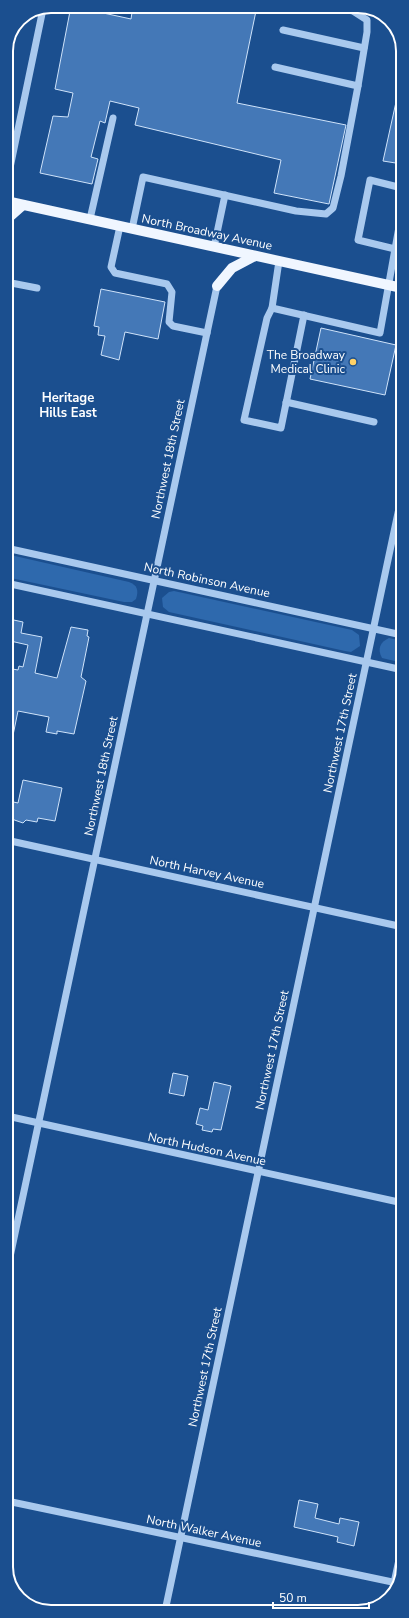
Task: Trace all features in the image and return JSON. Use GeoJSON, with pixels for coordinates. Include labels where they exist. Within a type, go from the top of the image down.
{"type":"FeatureCollection","features":[{"type":"Feature","properties":{"kind":"main road","name":"North Broadway Avenue"},"geometry":{"type":"LineString","coordinates":[[13,203],[396,287]]}},
{"type":"Feature","properties":{"kind":"main road"},"geometry":{"type":"LineString","coordinates":[[13,214],[23,205]]}},
{"type":"Feature","properties":{"kind":"main road"},"geometry":{"type":"LineString","coordinates":[[217,286],[232,268],[255,256]]}},
{"type":"Feature","properties":{"kind":"street"},"geometry":{"type":"LineString","coordinates":[[132,229],[142,177],[296,211],[326,214],[333,208],[341,176],[364,48],[367,20],[356,13]]}},
{"type":"Feature","properties":{"kind":"street"},"geometry":{"type":"LineString","coordinates":[[13,153],[42,15]]}},
{"type":"Feature","properties":{"kind":"street"},"geometry":{"type":"LineString","coordinates":[[283,30],[364,48]]}},
{"type":"Feature","properties":{"kind":"street"},"geometry":{"type":"LineString","coordinates":[[275,67],[358,86]]}},
{"type":"Feature","properties":{"kind":"street"},"geometry":{"type":"LineString","coordinates":[[90,219],[113,118]]}},
{"type":"Feature","properties":{"kind":"street"},"geometry":{"type":"LineString","coordinates":[[396,186],[370,180],[358,240],[396,249]]}},
{"type":"Feature","properties":{"kind":"street"},"geometry":{"type":"LineString","coordinates":[[214,247],[225,196]]}},
{"type":"Feature","properties":{"kind":"street"},"geometry":{"type":"LineString","coordinates":[[120,226],[111,267],[115,273],[167,284],[172,292],[169,322],[173,326],[207,333]]}},
{"type":"Feature","properties":{"kind":"street"},"geometry":{"type":"LineString","coordinates":[[272,308],[380,333],[389,285],[396,260]]}},
{"type":"Feature","properties":{"kind":"street"},"geometry":{"type":"LineString","coordinates":[[279,261],[272,308],[267,318],[244,420],[281,428],[304,315]]}},
{"type":"Feature","properties":{"kind":"street"},"geometry":{"type":"LineString","coordinates":[[13,283],[37,288]]}},
{"type":"Feature","properties":{"kind":"street","name":"Northwest 18th Street"},"geometry":{"type":"LineString","coordinates":[[13,1242],[153,580],[217,286]]}},
{"type":"Feature","properties":{"kind":"street"},"geometry":{"type":"LineString","coordinates":[[286,402],[374,422]]}},
{"type":"Feature","properties":{"kind":"street","name":"Northwest 17th Street"},"geometry":{"type":"LineString","coordinates":[[166,1605],[366,662],[396,532]]}},
{"type":"Feature","properties":{"kind":"street","name":"North Robinson Avenue"},"geometry":{"type":"LineString","coordinates":[[13,550],[396,634]]}},
{"type":"Feature","properties":{"kind":"street"},"geometry":{"type":"LineString","coordinates":[[13,585],[396,669]]}},
{"type":"Feature","properties":{"kind":"street","name":"North Harvey Avenue"},"geometry":{"type":"LineString","coordinates":[[13,842],[396,925]]}},
{"type":"Feature","properties":{"kind":"street","name":"North Hudson Avenue"},"geometry":{"type":"LineString","coordinates":[[13,1117],[396,1201]]}},
{"type":"Feature","properties":{"kind":"street","name":"North Walker Avenue"},"geometry":{"type":"LineString","coordinates":[[13,1502],[393,1582]]}},
{"type":"Feature","properties":{"kind":"shaded area"},"geometry":{"type":"Polygon","coordinates":[[[13,556],[129,582],[137,588],[136,599],[132,602],[124,602],[13,578],[13,556]]]}},
{"type":"Feature","properties":{"kind":"shaded area"},"geometry":{"type":"Polygon","coordinates":[[[174,591],[352,630],[359,635],[360,646],[351,652],[345,651],[169,612],[163,607],[162,598],[169,592],[174,591]]]}},
{"type":"Feature","properties":{"kind":"shaded area"},"geometry":{"type":"Polygon","coordinates":[[[389,638],[396,640],[396,661],[382,658],[380,655],[380,646],[389,638]]]}},
{"type":"Feature","properties":{"kind":"building"},"geometry":{"type":"Polygon","coordinates":[[[70,13],[103,13],[131,19],[132,13],[256,13],[237,103],[346,125],[329,204],[274,193],[281,160],[135,125],[139,108],[110,101],[105,123],[100,121],[91,157],[98,159],[92,184],[40,173],[53,116],[68,117],[73,93],[55,89],[70,13]]]}},
{"type":"Feature","properties":{"kind":"building"},"geometry":{"type":"Polygon","coordinates":[[[396,102],[396,163],[383,161],[396,102]]]}},
{"type":"Feature","properties":{"kind":"building"},"geometry":{"type":"Polygon","coordinates":[[[101,289],[165,302],[158,339],[125,332],[119,360],[101,355],[105,336],[98,335],[99,327],[94,326],[101,289]]]}},
{"type":"Feature","properties":{"kind":"building","name":"The Broadway Medical Clinic"},"geometry":{"type":"Polygon","coordinates":[[[321,328],[396,345],[385,395],[310,379],[321,328]]]}},
{"type":"Feature","properties":{"kind":"building"},"geometry":{"type":"Polygon","coordinates":[[[13,620],[23,622],[21,633],[42,637],[35,673],[57,678],[71,627],[88,630],[87,636],[89,637],[81,677],[86,681],[74,734],[57,731],[57,734],[46,732],[49,717],[18,711],[13,735],[13,669],[18,670],[19,666],[23,667],[28,645],[13,642],[13,620]]]}},
{"type":"Feature","properties":{"kind":"building"},"geometry":{"type":"Polygon","coordinates":[[[23,780],[62,788],[55,821],[38,818],[37,822],[26,820],[23,823],[13,819],[13,802],[18,803],[23,780]]]}},
{"type":"Feature","properties":{"kind":"building"},"geometry":{"type":"Polygon","coordinates":[[[173,1073],[188,1076],[184,1096],[169,1093],[173,1073]]]}},
{"type":"Feature","properties":{"kind":"building"},"geometry":{"type":"Polygon","coordinates":[[[214,1082],[231,1086],[221,1130],[213,1129],[212,1132],[202,1130],[203,1126],[196,1124],[200,1108],[208,1110],[214,1082]]]}},
{"type":"Feature","properties":{"kind":"building"},"geometry":{"type":"Polygon","coordinates":[[[299,1500],[318,1504],[315,1518],[339,1524],[340,1518],[359,1522],[354,1546],[337,1542],[338,1537],[294,1527],[299,1500]]]}},
{"type":"Feature","properties":{"kind":"place","name":"The Broadway Medical Clinic"},"geometry":{"type":"Point","coordinates":[353,362]}},
{"type":"Feature","properties":{"kind":"district","name":"Heritage Hills East"},"geometry":{"type":"Point","coordinates":[68,404]}}]}
